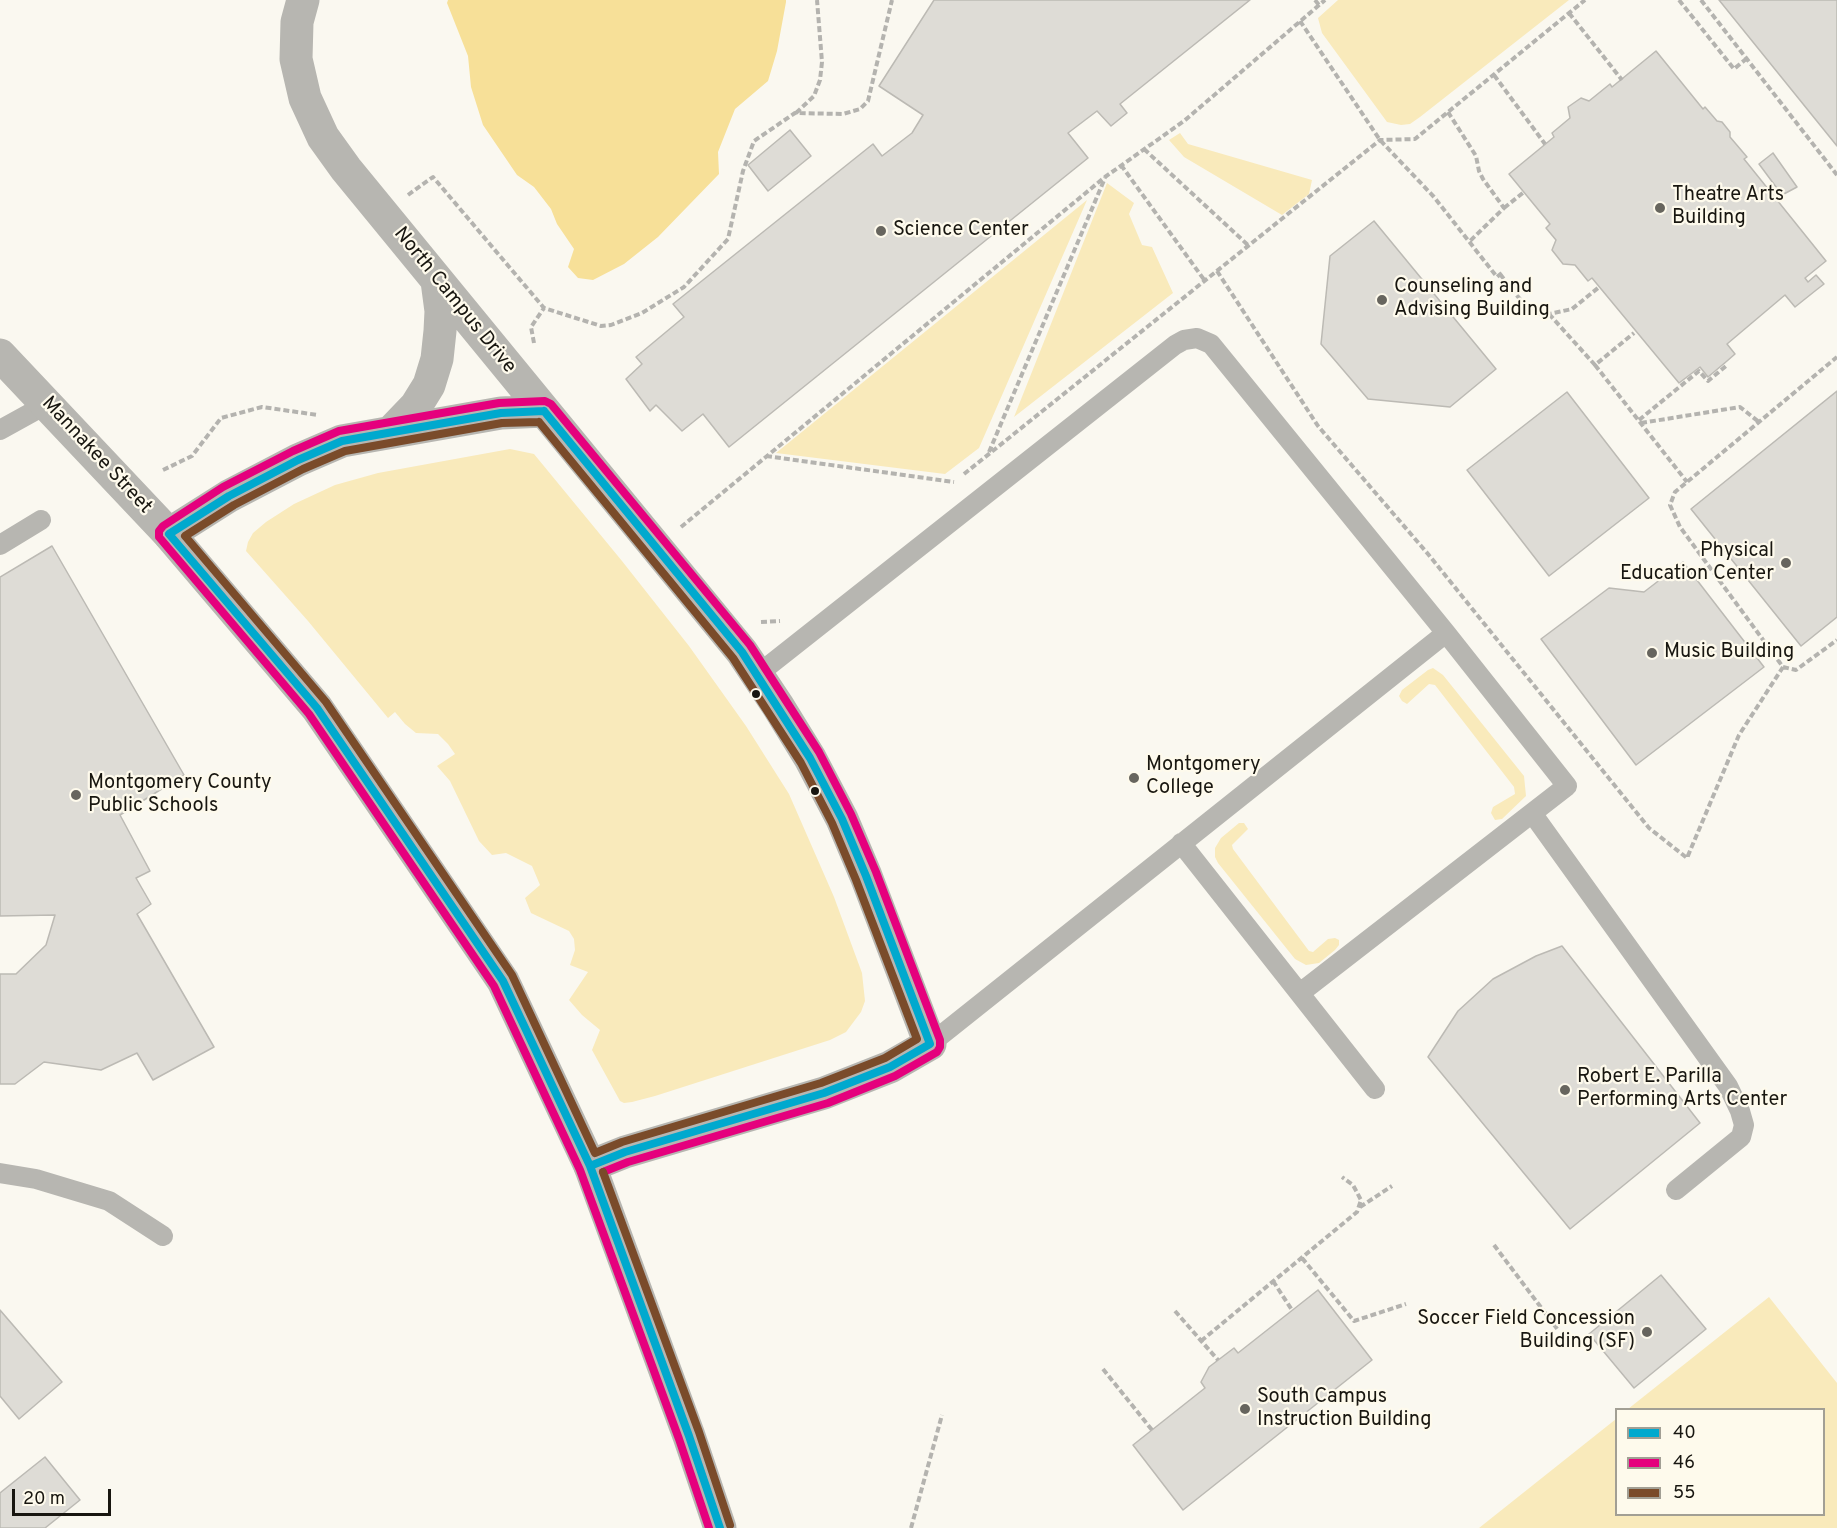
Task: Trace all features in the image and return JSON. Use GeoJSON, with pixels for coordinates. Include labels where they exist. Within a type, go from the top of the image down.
{"type":"FeatureCollection","features":[{"type":"Feature","properties":{"kind":"street","name":"North Campus Drive"},"geometry":{"type":"LineString","coordinates":[[303,0],[297,22],[296,59],[305,98],[323,137],[346,169],[742,652],[810,758],[842,819],[930,1044]]}},
{"type":"Feature","properties":{"kind":"street"},"geometry":{"type":"LineString","coordinates":[[392,431],[416,406],[429,385],[437,359],[440,331],[438,280]]}},
{"type":"Feature","properties":{"kind":"street","name":"Mannakee Street"},"geometry":{"type":"LineString","coordinates":[[0,355],[170,534],[317,708],[503,981],[590,1166],[690,1436],[720,1528]]}},
{"type":"Feature","properties":{"kind":"street"},"geometry":{"type":"LineString","coordinates":[[170,534],[229,496],[298,460],[342,441],[501,413],[544,411]]}},
{"type":"Feature","properties":{"kind":"street"},"geometry":{"type":"LineString","coordinates":[[590,1166],[625,1152],[824,1093],[890,1067],[930,1044]]}},
{"type":"Feature","properties":{"kind":"lane"},"geometry":{"type":"LineString","coordinates":[[757,675],[1174,345],[1184,340],[1197,338],[1211,344],[1567,786],[1300,993]]}},
{"type":"Feature","properties":{"kind":"lane"},"geometry":{"type":"LineString","coordinates":[[0,430],[47,404]]}},
{"type":"Feature","properties":{"kind":"lane"},"geometry":{"type":"LineString","coordinates":[[0,545],[41,520]]}},
{"type":"Feature","properties":{"kind":"lane"},"geometry":{"type":"LineString","coordinates":[[930,1044],[1446,633]]}},
{"type":"Feature","properties":{"kind":"lane"},"geometry":{"type":"LineString","coordinates":[[1532,813],[1728,1086],[1740,1111],[1744,1125],[1741,1137],[1676,1191]]}},
{"type":"Feature","properties":{"kind":"lane"},"geometry":{"type":"LineString","coordinates":[[1181,843],[1375,1089]]}},
{"type":"Feature","properties":{"kind":"lane"},"geometry":{"type":"LineString","coordinates":[[0,1173],[36,1179],[109,1201],[162,1236]]}},
{"type":"Feature","properties":{"kind":"path"},"geometry":{"type":"LineString","coordinates":[[408,196],[433,177],[544,308],[601,326],[611,325],[642,313],[684,287],[728,239],[744,171],[754,141],[795,113],[814,96],[820,80],[822,62],[817,0]]}},
{"type":"Feature","properties":{"kind":"path"},"geometry":{"type":"LineString","coordinates":[[795,113],[843,114],[860,109],[868,101],[892,0]]}},
{"type":"Feature","properties":{"kind":"path"},"geometry":{"type":"LineString","coordinates":[[1315,0],[1319,5]]}},
{"type":"Feature","properties":{"kind":"path"},"geometry":{"type":"LineString","coordinates":[[678,529],[1105,177],[1184,121],[1325,0]]}},
{"type":"Feature","properties":{"kind":"path"},"geometry":{"type":"LineString","coordinates":[[945,489],[1380,140],[1415,139],[1585,0]]}},
{"type":"Feature","properties":{"kind":"path"},"geometry":{"type":"LineString","coordinates":[[1679,0],[1734,69],[1746,59]]}},
{"type":"Feature","properties":{"kind":"path"},"geometry":{"type":"LineString","coordinates":[[1701,0],[1837,175]]}},
{"type":"Feature","properties":{"kind":"path"},"geometry":{"type":"LineString","coordinates":[[1569,13],[1622,80]]}},
{"type":"Feature","properties":{"kind":"path"},"geometry":{"type":"LineString","coordinates":[[1300,21],[1380,140],[1434,196],[1497,277],[1502,272],[1523,303],[1537,313],[1549,314],[1572,309],[1598,288]]}},
{"type":"Feature","properties":{"kind":"path"},"geometry":{"type":"LineString","coordinates":[[1494,75],[1545,144]]}},
{"type":"Feature","properties":{"kind":"path"},"geometry":{"type":"LineString","coordinates":[[1448,112],[1476,156],[1483,179],[1504,208]]}},
{"type":"Feature","properties":{"kind":"path"},"geometry":{"type":"LineString","coordinates":[[1144,149],[1249,246]]}},
{"type":"Feature","properties":{"kind":"path"},"geometry":{"type":"LineString","coordinates":[[1121,165],[1205,281]]}},
{"type":"Feature","properties":{"kind":"path"},"geometry":{"type":"LineString","coordinates":[[987,455],[1105,177]]}},
{"type":"Feature","properties":{"kind":"path"},"geometry":{"type":"LineString","coordinates":[[1470,241],[1524,192]]}},
{"type":"Feature","properties":{"kind":"path"},"geometry":{"type":"LineString","coordinates":[[1217,271],[1318,426],[1428,554],[1649,828],[1688,858],[1739,735],[1784,667]]}},
{"type":"Feature","properties":{"kind":"path"},"geometry":{"type":"LineString","coordinates":[[1549,314],[1595,365],[1687,482]]}},
{"type":"Feature","properties":{"kind":"path"},"geometry":{"type":"LineString","coordinates":[[1595,365],[1634,333]]}},
{"type":"Feature","properties":{"kind":"path"},"geometry":{"type":"LineString","coordinates":[[1837,357],[1675,492],[1670,505],[1680,527],[1784,667],[1797,670],[1837,640]]}},
{"type":"Feature","properties":{"kind":"path"},"geometry":{"type":"LineString","coordinates":[[1640,421],[1699,371],[1708,381],[1726,366],[1724,364]]}},
{"type":"Feature","properties":{"kind":"path"},"geometry":{"type":"LineString","coordinates":[[163,470],[192,456],[221,418],[262,407],[326,416]]}},
{"type":"Feature","properties":{"kind":"path"},"geometry":{"type":"LineString","coordinates":[[1640,421],[1740,407],[1760,422]]}},
{"type":"Feature","properties":{"kind":"path"},"geometry":{"type":"LineString","coordinates":[[766,456],[954,482]]}},
{"type":"Feature","properties":{"kind":"path"},"geometry":{"type":"LineString","coordinates":[[761,622],[783,621]]}},
{"type":"Feature","properties":{"kind":"path"},"geometry":{"type":"LineString","coordinates":[[1200,1341],[1357,1212],[1361,1200],[1353,1185],[1342,1177]]}},
{"type":"Feature","properties":{"kind":"path"},"geometry":{"type":"LineString","coordinates":[[1360,1207],[1392,1186]]}},
{"type":"Feature","properties":{"kind":"path"},"geometry":{"type":"LineString","coordinates":[[1494,1245],[1558,1330]]}},
{"type":"Feature","properties":{"kind":"path"},"geometry":{"type":"LineString","coordinates":[[1302,1258],[1354,1322],[1406,1304]]}},
{"type":"Feature","properties":{"kind":"path"},"geometry":{"type":"LineString","coordinates":[[1273,1281],[1292,1310]]}},
{"type":"Feature","properties":{"kind":"path"},"geometry":{"type":"LineString","coordinates":[[1175,1311],[1218,1360]]}},
{"type":"Feature","properties":{"kind":"path"},"geometry":{"type":"LineString","coordinates":[[1103,1368],[1152,1430]]}},
{"type":"Feature","properties":{"kind":"path"},"geometry":{"type":"LineString","coordinates":[[911,1528],[942,1415]]}},
{"type":"Feature","properties":{"kind":"shaded area"},"geometry":{"type":"Polygon","coordinates":[[[448,0],[786,0],[786,2],[777,51],[768,81],[735,109],[718,152],[719,174],[658,237],[624,264],[593,280],[578,278],[568,267],[574,249],[557,224],[551,209],[534,187],[517,175],[483,125],[471,87],[468,56],[447,3],[448,0]]]}},
{"type":"Feature","properties":{"kind":"shaded area"},"geometry":{"type":"Polygon","coordinates":[[[1338,0],[1569,0],[1420,117],[1410,124],[1401,125],[1387,122],[1322,33],[1318,18],[1338,0]]]}},
{"type":"Feature","properties":{"kind":"shaded area"},"geometry":{"type":"Polygon","coordinates":[[[1180,133],[1188,144],[1312,180],[1309,194],[1282,215],[1184,157],[1169,140],[1180,133]]]}},
{"type":"Feature","properties":{"kind":"shaded area"},"geometry":{"type":"Polygon","coordinates":[[[1107,183],[1134,203],[1129,214],[1142,245],[1152,247],[1173,293],[1014,417],[1107,183]]]}},
{"type":"Feature","properties":{"kind":"shaded area"},"geometry":{"type":"Polygon","coordinates":[[[1087,200],[979,448],[945,474],[776,453],[1087,200]]]}},
{"type":"Feature","properties":{"kind":"shaded area"},"geometry":{"type":"Polygon","coordinates":[[[510,449],[534,454],[622,561],[689,646],[746,726],[789,794],[834,897],[862,973],[865,1001],[861,1012],[846,1032],[830,1040],[655,1096],[632,1102],[620,1101],[592,1050],[600,1030],[569,1000],[588,972],[570,965],[575,950],[574,939],[569,931],[531,913],[525,898],[540,885],[532,866],[506,853],[492,855],[479,841],[450,781],[437,766],[455,754],[448,744],[438,734],[416,733],[395,712],[388,718],[308,621],[246,551],[253,533],[266,522],[294,504],[335,485],[378,473],[510,449]]]}},
{"type":"Feature","properties":{"kind":"shaded area"},"geometry":{"type":"Polygon","coordinates":[[[1433,668],[1443,675],[1524,776],[1526,796],[1502,819],[1495,820],[1491,813],[1493,807],[1515,794],[1514,787],[1435,685],[1429,684],[1407,704],[1399,696],[1402,690],[1433,668]]]}},
{"type":"Feature","properties":{"kind":"shaded area"},"geometry":{"type":"Polygon","coordinates":[[[1239,823],[1244,823],[1248,829],[1232,845],[1233,849],[1309,951],[1313,952],[1328,939],[1339,940],[1339,945],[1335,950],[1319,963],[1306,965],[1295,959],[1218,863],[1215,848],[1221,838],[1239,823]]]}},
{"type":"Feature","properties":{"kind":"shaded area"},"geometry":{"type":"Polygon","coordinates":[[[1769,1297],[1837,1383],[1837,1528],[1479,1528],[1615,1420],[1615,1516],[1825,1516],[1825,1408],[1629,1408],[1769,1297]]]}},
{"type":"Feature","properties":{"kind":"building","name":"Science Center"},"geometry":{"type":"Polygon","coordinates":[[[934,0],[1250,0],[1120,104],[1127,113],[1111,126],[1097,111],[1068,133],[1088,158],[729,447],[703,414],[682,431],[656,405],[650,411],[626,379],[642,364],[636,357],[684,317],[673,304],[873,144],[882,156],[912,133],[923,115],[879,86],[934,0]]]}},
{"type":"Feature","properties":{"kind":"building"},"geometry":{"type":"Polygon","coordinates":[[[1719,0],[1837,0],[1837,146],[1719,0]]]}},
{"type":"Feature","properties":{"kind":"building","name":"Theatre Arts Building"},"geometry":{"type":"Polygon","coordinates":[[[1656,51],[1703,109],[1705,107],[1717,121],[1722,122],[1730,132],[1730,137],[1747,157],[1744,159],[1826,261],[1805,278],[1808,282],[1816,275],[1824,284],[1795,307],[1785,295],[1727,344],[1735,354],[1708,377],[1700,367],[1679,383],[1592,278],[1588,281],[1575,265],[1563,264],[1552,250],[1556,240],[1546,228],[1550,224],[1509,174],[1554,137],[1552,133],[1570,118],[1568,107],[1581,98],[1589,101],[1610,84],[1612,87],[1656,51]]]}},
{"type":"Feature","properties":{"kind":"building"},"geometry":{"type":"Polygon","coordinates":[[[790,130],[811,156],[768,191],[748,165],[790,130]]]}},
{"type":"Feature","properties":{"kind":"building"},"geometry":{"type":"Polygon","coordinates":[[[1773,153],[1797,187],[1782,195],[1759,164],[1773,153]]]}},
{"type":"Feature","properties":{"kind":"building","name":"Counseling and Advising Building"},"geometry":{"type":"Polygon","coordinates":[[[1374,221],[1496,369],[1450,407],[1368,399],[1321,344],[1330,256],[1374,221]]]}},
{"type":"Feature","properties":{"kind":"building","name":"Physical Education Center"},"geometry":{"type":"Polygon","coordinates":[[[1837,391],[1837,617],[1801,646],[1691,509],[1837,391]]]}},
{"type":"Feature","properties":{"kind":"building"},"geometry":{"type":"Polygon","coordinates":[[[1567,392],[1649,498],[1549,576],[1467,470],[1567,392]]]}},
{"type":"Feature","properties":{"kind":"building","name":"Montgomery County Public Schools"},"geometry":{"type":"Polygon","coordinates":[[[52,546],[184,775],[120,815],[150,871],[136,878],[151,904],[137,914],[214,1047],[153,1080],[137,1053],[101,1070],[44,1062],[15,1084],[0,1084],[0,974],[16,974],[46,945],[55,915],[0,916],[0,577],[52,546]]]}},
{"type":"Feature","properties":{"kind":"building","name":"Music Building"},"geometry":{"type":"Polygon","coordinates":[[[1683,562],[1764,667],[1636,765],[1541,639],[1609,588],[1644,592],[1683,562]]]}},
{"type":"Feature","properties":{"kind":"building","name":"Robert E. Parilla Performing Arts Center"},"geometry":{"type":"Polygon","coordinates":[[[1562,946],[1700,1123],[1570,1229],[1428,1057],[1458,1011],[1493,979],[1536,956],[1562,946]]]}},
{"type":"Feature","properties":{"kind":"building","name":"Soccer Field Concession Building (SF)"},"geometry":{"type":"Polygon","coordinates":[[[1661,1275],[1706,1329],[1634,1388],[1589,1334],[1661,1275]]]}},
{"type":"Feature","properties":{"kind":"building","name":"South Campus Instruction Building"},"geometry":{"type":"Polygon","coordinates":[[[1318,1290],[1372,1360],[1183,1510],[1133,1445],[1205,1388],[1201,1382],[1209,1367],[1234,1348],[1238,1353],[1318,1290]]]}},
{"type":"Feature","properties":{"kind":"building"},"geometry":{"type":"Polygon","coordinates":[[[0,1310],[62,1382],[19,1419],[0,1396],[0,1310]]]}},
{"type":"Feature","properties":{"kind":"building"},"geometry":{"type":"Polygon","coordinates":[[[45,1457],[80,1500],[45,1528],[0,1528],[0,1493],[45,1457]]]}},
{"type":"Feature","properties":{"kind":"transit line","name":"46"},"geometry":{"type":"LineString","coordinates":[[603,1172],[628,1162],[828,1103],[895,1076],[937,1052],[940,1040],[876,872],[851,814],[819,752],[750,645],[551,404],[545,401],[499,403],[339,431],[293,451],[223,487],[163,526],[159,531],[159,537],[309,714],[494,986],[580,1170],[679,1439],[709,1528]]}},
{"type":"Feature","properties":{"kind":"transit line","name":"40"},"geometry":{"type":"LineString","coordinates":[[544,411],[742,652],[810,758],[842,819],[866,876],[930,1044],[890,1067],[824,1093],[625,1152],[590,1166],[503,981],[317,708],[169,534],[229,496],[298,460],[342,441],[501,413],[544,411]]}},
{"type":"Feature","properties":{"kind":"transit line","name":"55"},"geometry":{"type":"LineString","coordinates":[[539,422],[733,658],[801,763],[832,823],[856,880],[917,1039],[885,1058],[821,1083],[622,1142],[595,1153],[512,975],[326,702],[185,536],[234,505],[303,469],[345,451],[502,423],[539,422]]}},
{"type":"Feature","properties":{"kind":"transit line","name":"40"},"geometry":{"type":"LineString","coordinates":[[590,1166],[689,1436],[720,1528]]}},
{"type":"Feature","properties":{"kind":"transit line","name":"55"},"geometry":{"type":"LineString","coordinates":[[603,1172],[699,1432],[730,1525]]}},
{"type":"Feature","properties":{"kind":"place","name":"Theatre Arts Building"},"geometry":{"type":"Point","coordinates":[1660,208]}},
{"type":"Feature","properties":{"kind":"place","name":"Science Center"},"geometry":{"type":"Point","coordinates":[881,231]}},
{"type":"Feature","properties":{"kind":"place","name":"Counseling and Advising Building"},"geometry":{"type":"Point","coordinates":[1382,300]}},
{"type":"Feature","properties":{"kind":"place","name":"Physical Education Center"},"geometry":{"type":"Point","coordinates":[1786,563]}},
{"type":"Feature","properties":{"kind":"place","name":"Music Building"},"geometry":{"type":"Point","coordinates":[1652,653]}},
{"type":"Feature","properties":{"kind":"place","name":"Montgomery College"},"geometry":{"type":"Point","coordinates":[1134,778]}},
{"type":"Feature","properties":{"kind":"place","name":"Montgomery County Public Schools"},"geometry":{"type":"Point","coordinates":[76,795]}},
{"type":"Feature","properties":{"kind":"place","name":"Robert E. Parilla Performing Arts Center"},"geometry":{"type":"Point","coordinates":[1565,1090]}},
{"type":"Feature","properties":{"kind":"place","name":"Soccer Field Concession Building (SF)"},"geometry":{"type":"Point","coordinates":[1647,1332]}},
{"type":"Feature","properties":{"kind":"place","name":"South Campus Instruction Building"},"geometry":{"type":"Point","coordinates":[1245,1409]}}]}
